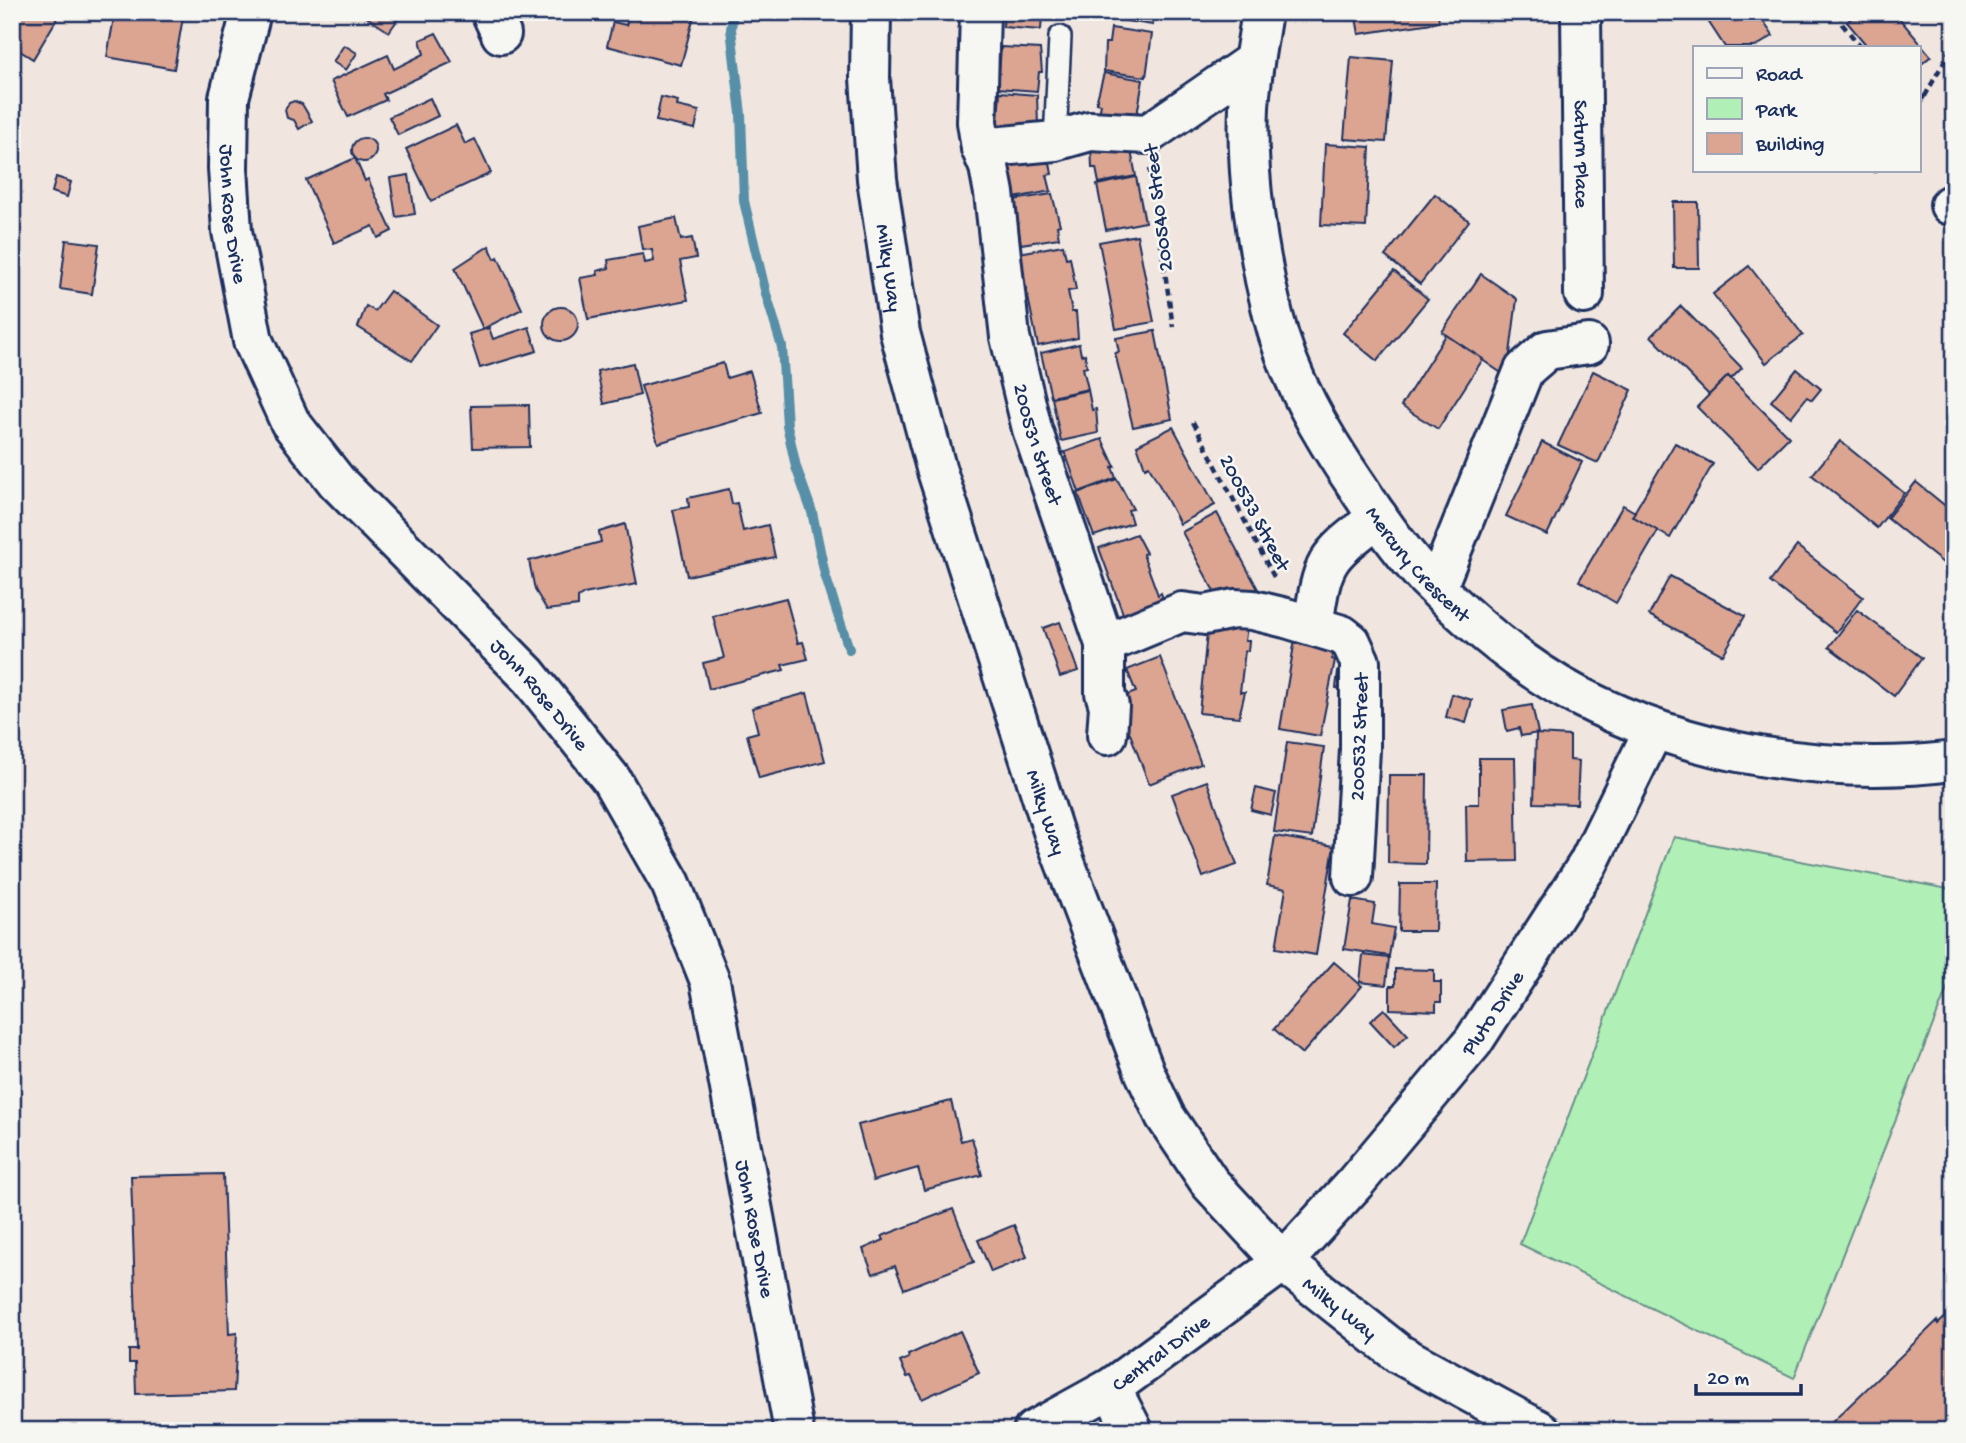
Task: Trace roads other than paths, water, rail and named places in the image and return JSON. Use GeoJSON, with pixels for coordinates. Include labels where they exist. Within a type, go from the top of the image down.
{"type":"FeatureCollection","features":[{"type":"Feature","properties":{"kind":"street","name":"John Rose Drive"},"geometry":{"type":"LineString","coordinates":[[251,12],[229,99],[228,168],[232,231],[253,341],[290,422],[337,482],[527,674],[611,779],[671,884],[710,981],[794,1431]]}},
{"type":"Feature","properties":{"kind":"street","name":"Milky Way"},"geometry":{"type":"LineString","coordinates":[[871,12],[870,78],[877,179],[900,333],[936,468],[1053,831],[1145,1073],[1165,1116],[1210,1183],[1283,1262],[1399,1354],[1541,1431]]}},
{"type":"Feature","properties":{"kind":"street","name":"200531 Street"},"geometry":{"type":"LineString","coordinates":[[980,12],[977,103],[981,148],[989,167],[994,193],[1007,313],[1017,372],[1039,451],[1105,644],[1105,693],[1109,706],[1107,735]]}},
{"type":"Feature","properties":{"kind":"street","name":"Mercury Crescent"},"geometry":{"type":"LineString","coordinates":[[1262,12],[1249,106],[1249,156],[1253,204],[1273,316],[1293,374],[1327,443],[1378,517],[1425,576],[1497,642],[1575,694],[1654,729],[1794,762],[1899,768],[1954,761]]}},
{"type":"Feature","properties":{"kind":"street","name":"Saturn Place"},"geometry":{"type":"LineString","coordinates":[[1581,12],[1584,294]]}},
{"type":"Feature","properties":{"kind":"street","name":"200540 Street"},"geometry":{"type":"LineString","coordinates":[[1055,141],[1090,131],[1148,134],[1254,61]]}},
{"type":"Feature","properties":{"kind":"street"},"geometry":{"type":"LineString","coordinates":[[981,148],[1055,141]]}},
{"type":"Feature","properties":{"kind":"street"},"geometry":{"type":"LineString","coordinates":[[1437,587],[1524,370],[1547,350],[1589,344]]}},
{"type":"Feature","properties":{"kind":"street"},"geometry":{"type":"LineString","coordinates":[[1299,622],[1324,566],[1345,542],[1378,517]]}},
{"type":"Feature","properties":{"kind":"street","name":"200532 Street"},"geometry":{"type":"LineString","coordinates":[[1105,644],[1182,612],[1205,615],[1234,609],[1253,610],[1299,622],[1342,635],[1351,642],[1360,662],[1360,749],[1353,877]]}},
{"type":"Feature","properties":{"kind":"street","name":"Pluto Drive"},"geometry":{"type":"LineString","coordinates":[[1283,1262],[1355,1183],[1474,1042],[1588,864],[1654,729]]}},
{"type":"Feature","properties":{"kind":"street","name":"Central Drive"},"geometry":{"type":"LineString","coordinates":[[1032,1431],[1111,1388],[1283,1262]]}},
{"type":"Feature","properties":{"kind":"street"},"geometry":{"type":"LineString","coordinates":[[1111,1388],[1133,1431]]}},
{"type":"Feature","properties":{"kind":"lane"},"geometry":{"type":"LineString","coordinates":[[1055,141],[1060,37]]}},
{"type":"Feature","properties":{"kind":"waterway"},"geometry":{"type":"LineString","coordinates":[[733,12],[731,29],[741,114],[744,201],[766,294],[782,347],[787,425],[796,467],[812,512],[825,575],[849,649]]}}]}
